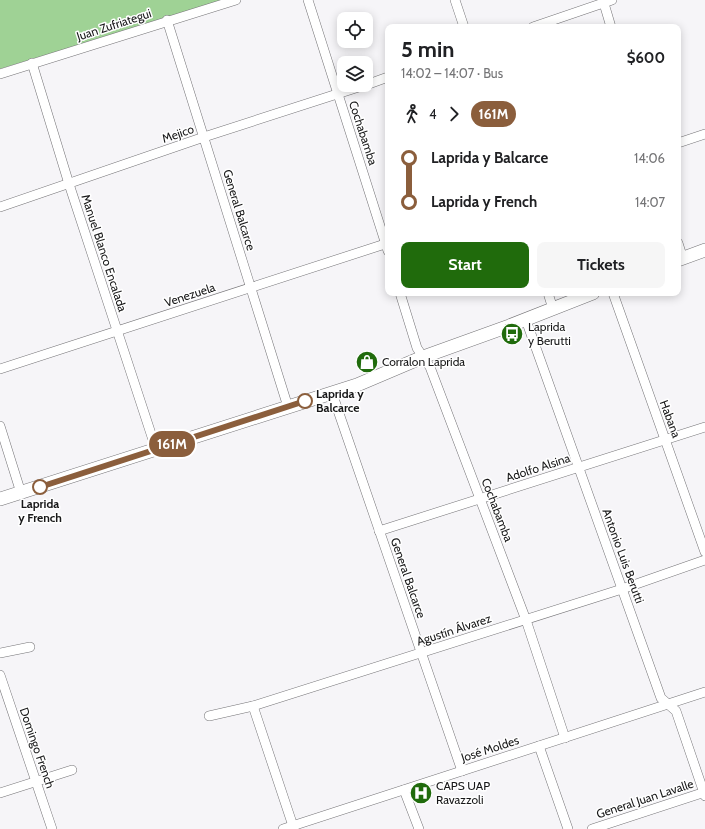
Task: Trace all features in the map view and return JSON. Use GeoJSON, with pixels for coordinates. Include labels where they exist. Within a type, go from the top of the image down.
{"type":"FeatureCollection","features":[{"type":"Feature","properties":{"kind":"main road"},"geometry":{"type":"LineString","coordinates":[[681,259],[705,250]]}},
{"type":"Feature","properties":{"kind":"main road"},"geometry":{"type":"LineString","coordinates":[[0,500],[357,385],[423,357],[526,320],[586,296]]}},
{"type":"Feature","properties":{"kind":"street","name":"Juan Zufriategui"},"geometry":{"type":"LineString","coordinates":[[0,74],[167,20],[236,0]]}},
{"type":"Feature","properties":{"kind":"street","name":"Cochabamba"},"geometry":{"type":"LineString","coordinates":[[308,0],[385,240]]}},
{"type":"Feature","properties":{"kind":"street"},"geometry":{"type":"LineString","coordinates":[[455,0],[463,24]]}},
{"type":"Feature","properties":{"kind":"street"},"geometry":{"type":"LineString","coordinates":[[541,24],[606,1],[610,24]]}},
{"type":"Feature","properties":{"kind":"street","name":"General Balcarce"},"geometry":{"type":"LineString","coordinates":[[167,20],[288,406]]}},
{"type":"Feature","properties":{"kind":"street","name":"Manuel Blanco Encalada"},"geometry":{"type":"LineString","coordinates":[[32,63],[69,184],[156,449]]}},
{"type":"Feature","properties":{"kind":"street","name":"Mejico"},"geometry":{"type":"LineString","coordinates":[[373,82],[385,78]]}},
{"type":"Feature","properties":{"kind":"street","name":"Mejico"},"geometry":{"type":"LineString","coordinates":[[0,207],[344,92]]}},
{"type":"Feature","properties":{"kind":"street"},"geometry":{"type":"LineString","coordinates":[[681,142],[705,134]]}},
{"type":"Feature","properties":{"kind":"street","name":"Venezuela"},"geometry":{"type":"LineString","coordinates":[[0,368],[251,287],[385,247]]}},
{"type":"Feature","properties":{"kind":"street","name":"Cochabamba"},"geometry":{"type":"LineString","coordinates":[[401,296],[417,348],[430,367],[526,620],[565,738]]}},
{"type":"Feature","properties":{"kind":"street"},"geometry":{"type":"LineString","coordinates":[[549,296],[553,309]]}},
{"type":"Feature","properties":{"kind":"street","name":"Habana"},"geometry":{"type":"LineString","coordinates":[[614,296],[705,552]]}},
{"type":"Feature","properties":{"kind":"street","name":"Antonio Luis Berutti"},"geometry":{"type":"LineString","coordinates":[[526,320],[661,698],[676,711],[705,794]]}},
{"type":"Feature","properties":{"kind":"street","name":"General Balcarce"},"geometry":{"type":"LineString","coordinates":[[332,393],[462,771]]}},
{"type":"Feature","properties":{"kind":"street"},"geometry":{"type":"LineString","coordinates":[[0,426],[21,493]]}},
{"type":"Feature","properties":{"kind":"street","name":"Adolfo Alsina"},"geometry":{"type":"LineString","coordinates":[[379,531],[705,427]]}},
{"type":"Feature","properties":{"kind":"street","name":"Agustín Álvarez"},"geometry":{"type":"LineString","coordinates":[[209,716],[253,706],[422,653],[622,589],[705,560]]}},
{"type":"Feature","properties":{"kind":"street"},"geometry":{"type":"LineString","coordinates":[[0,653],[30,647]]}},
{"type":"Feature","properties":{"kind":"street","name":"Domingo French"},"geometry":{"type":"LineString","coordinates":[[0,675],[52,829]]}},
{"type":"Feature","properties":{"kind":"street","name":"José Moldes"},"geometry":{"type":"LineString","coordinates":[[283,829],[293,828],[404,790],[705,692]]}},
{"type":"Feature","properties":{"kind":"street"},"geometry":{"type":"LineString","coordinates":[[253,706],[293,828]]}},
{"type":"Feature","properties":{"kind":"street"},"geometry":{"type":"LineString","coordinates":[[539,746],[568,829]]}},
{"type":"Feature","properties":{"kind":"street"},"geometry":{"type":"LineString","coordinates":[[0,793],[72,770]]}},
{"type":"Feature","properties":{"kind":"street"},"geometry":{"type":"LineString","coordinates":[[404,790],[419,829]]}},
{"type":"Feature","properties":{"kind":"street","name":"General Juan Lavalle"},"geometry":{"type":"LineString","coordinates":[[592,829],[705,794]]}},
{"type":"Feature","properties":{"kind":"green space"},"geometry":{"type":"Polygon","coordinates":[[[0,0],[226,0],[0,69],[0,0]]]}},
{"type":"Feature","properties":{"kind":"bus line","name":"161M"},"geometry":{"type":"LineString","coordinates":[[40,487],[305,401]]}},
{"type":"Feature","properties":{"kind":"place","name":"Laprida y Berutti"},"geometry":{"type":"Point","coordinates":[512,334]}},
{"type":"Feature","properties":{"kind":"place","name":"Corralon Laprida"},"geometry":{"type":"Point","coordinates":[367,362]}},
{"type":"Feature","properties":{"kind":"place","name":"Laprida y Balcarce"},"geometry":{"type":"Point","coordinates":[305,401]}},
{"type":"Feature","properties":{"kind":"place","name":"Laprida y French"},"geometry":{"type":"Point","coordinates":[40,487]}},
{"type":"Feature","properties":{"kind":"place","name":"CAPS UAP Ravazzoli"},"geometry":{"type":"Point","coordinates":[421,793]}}]}
